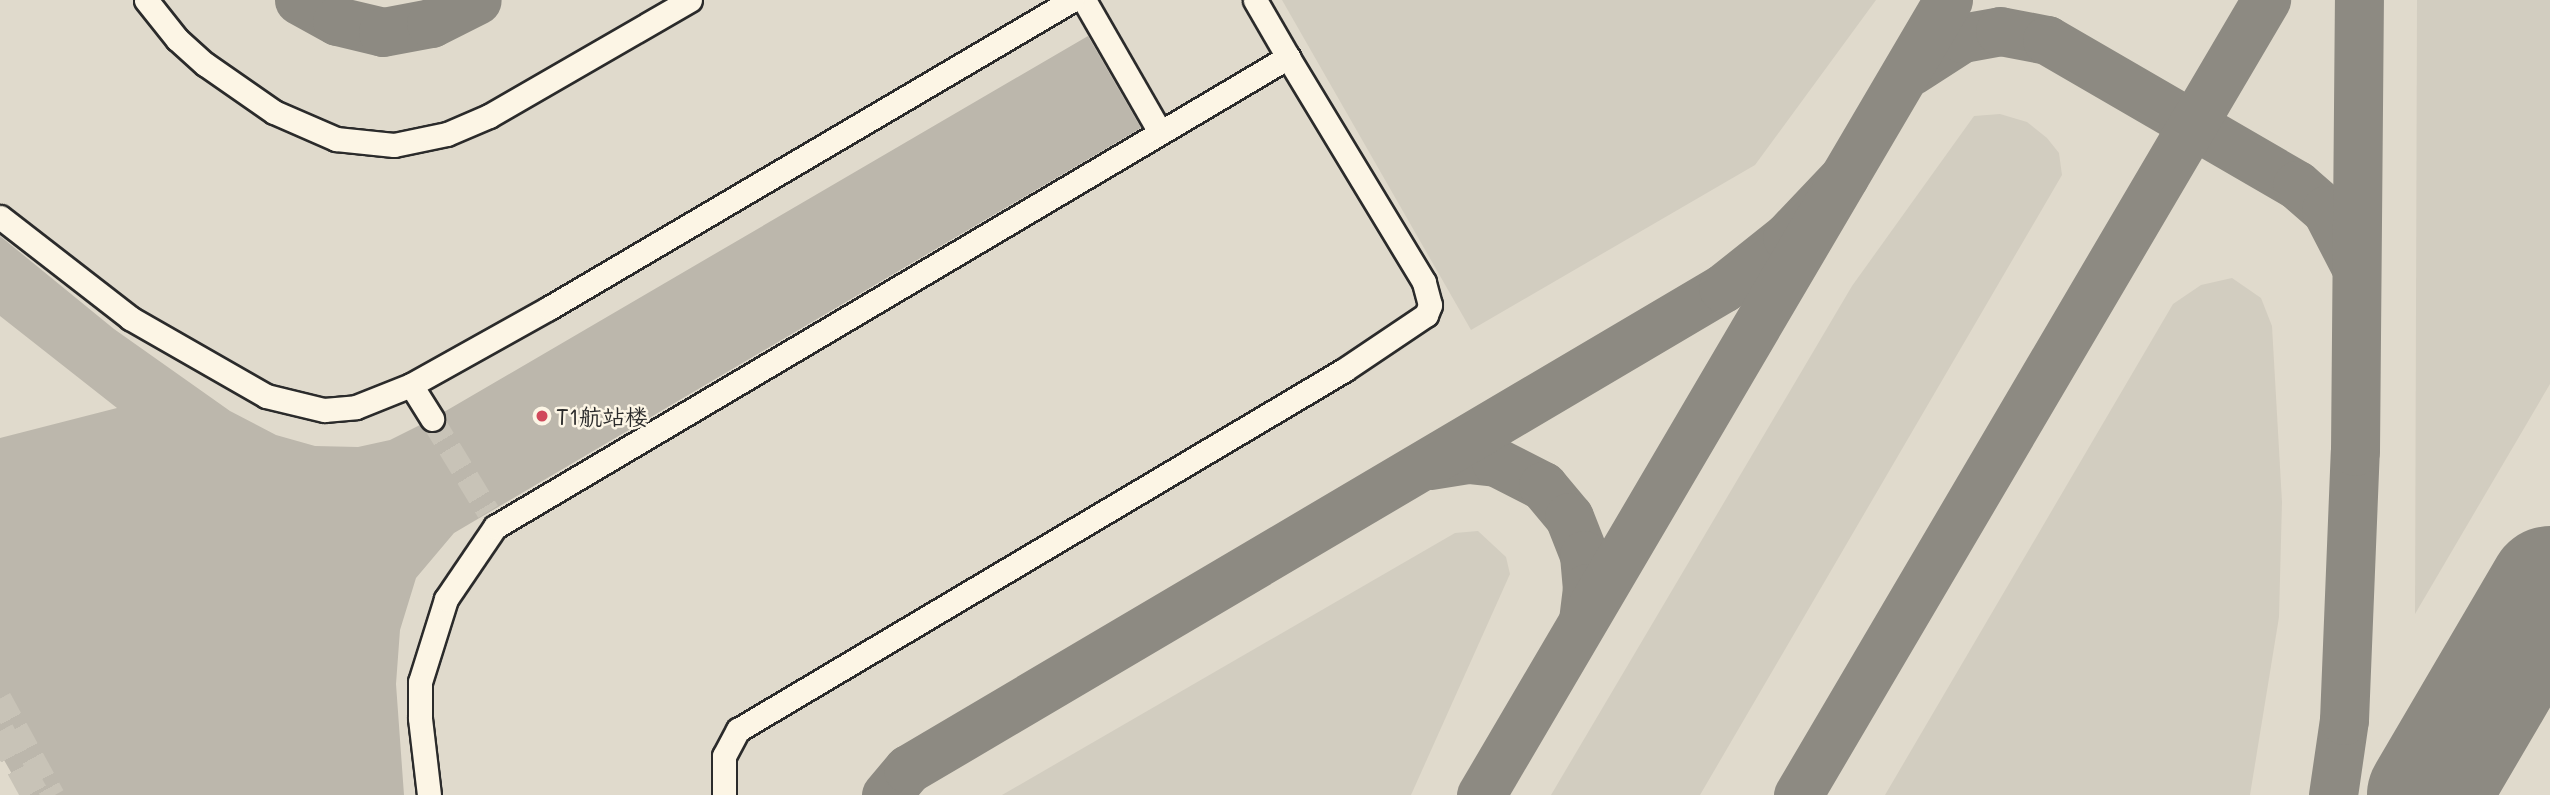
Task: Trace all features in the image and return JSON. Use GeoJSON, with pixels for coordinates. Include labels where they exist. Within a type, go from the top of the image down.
{"type":"FeatureCollection","features":[{"type":"Feature","properties":{"kind":"lane"},"geometry":{"type":"LineString","coordinates":[[146,0],[177,39],[205,64],[274,112],[336,139],[394,145],[447,134],[489,116],[690,0]]}},
{"type":"Feature","properties":{"kind":"lane"},"geometry":{"type":"LineString","coordinates":[[0,218],[130,318],[266,396],[324,410],[356,407],[411,385],[1072,0]]}},
{"type":"Feature","properties":{"kind":"lane"},"geometry":{"type":"LineString","coordinates":[[1084,0],[1160,132]]}},
{"type":"Feature","properties":{"kind":"lane"},"geometry":{"type":"LineString","coordinates":[[724,795],[724,756],[730,741],[746,725],[1344,370],[1426,315],[1429,293],[1424,282],[1255,0]]}},
{"type":"Feature","properties":{"kind":"lane"},"geometry":{"type":"LineString","coordinates":[[429,795],[419,718],[420,682],[446,599],[491,519],[1287,57]]}},
{"type":"Feature","properties":{"kind":"lane"},"geometry":{"type":"LineString","coordinates":[[411,385],[432,419]]}},
{"type":"Feature","properties":{"kind":"shaded area"},"geometry":{"type":"Polygon","coordinates":[[[0,0],[2550,0],[2550,795],[0,795],[0,0]]]}},
{"type":"Feature","properties":{"kind":"shaded area"},"geometry":{"type":"Polygon","coordinates":[[[1282,0],[1876,0],[1755,165],[1471,330],[1282,0]]]}},
{"type":"Feature","properties":{"kind":"shaded area"},"geometry":{"type":"Polygon","coordinates":[[[2417,0],[2550,0],[2550,384],[2415,614],[2417,0]]]}},
{"type":"Feature","properties":{"kind":"shaded area"},"geometry":{"type":"Polygon","coordinates":[[[2000,114],[2027,122],[2047,138],[2059,153],[2062,175],[1700,795],[1551,795],[1852,286],[1974,116],[2000,114]]]}},
{"type":"Feature","properties":{"kind":"shaded area"},"geometry":{"type":"Polygon","coordinates":[[[2232,278],[2261,298],[2272,326],[2282,502],[2279,617],[2250,795],[1885,795],[2173,304],[2201,285],[2232,278]]]}},
{"type":"Feature","properties":{"kind":"shaded area"},"geometry":{"type":"Polygon","coordinates":[[[1478,531],[1506,557],[1510,574],[1411,795],[1002,795],[1455,533],[1478,531]]]}},
{"type":"Feature","properties":{"kind":"building","name":"T1航站楼"},"geometry":{"type":"Polygon","coordinates":[[[1088,36],[1141,128],[454,533],[416,578],[400,630],[396,684],[404,795],[24,795],[0,753],[0,438],[117,408],[0,316],[0,236],[114,329],[230,411],[276,435],[315,446],[358,447],[390,440],[420,425],[426,432],[439,431],[445,425],[444,412],[1088,36]]]}},
{"type":"Feature","properties":{"kind":"taxiway"},"geometry":{"type":"LineString","coordinates":[[299,0],[337,21],[383,32],[431,23],[477,0]]}},
{"type":"Feature","properties":{"kind":"taxiway"},"geometry":{"type":"LineString","coordinates":[[1481,795],[1948,0]]}},
{"type":"Feature","properties":{"kind":"taxiway"},"geometry":{"type":"LineString","coordinates":[[1798,795],[2266,0]]}},
{"type":"Feature","properties":{"kind":"taxiway"},"geometry":{"type":"LineString","coordinates":[[2333,795],[2344,720],[2355,451],[2359,0]]}},
{"type":"Feature","properties":{"kind":"taxiway"},"geometry":{"type":"LineString","coordinates":[[1911,71],[1962,38],[2000,31],[2047,40],[2297,185],[2326,210],[2354,264]]}},
{"type":"Feature","properties":{"kind":"taxiway"},"geometry":{"type":"LineString","coordinates":[[886,795],[908,769],[1723,288],[1787,237],[1844,177]]}},
{"type":"Feature","properties":{"kind":"taxiway"},"geometry":{"type":"LineString","coordinates":[[1430,465],[1468,459],[1496,462],[1543,486],[1569,517],[1584,555],[1587,588],[1583,619]]}},
{"type":"Feature","properties":{"kind":"taxiway"},"geometry":{"type":"LineString","coordinates":[[2524,631],[2550,601]]}},
{"type":"Feature","properties":{"kind":"runway"},"geometry":{"type":"LineString","coordinates":[[2428,795],[2550,587]]}},
{"type":"Feature","properties":{"kind":"tunnel"},"geometry":{"type":"LineString","coordinates":[[432,419],[488,511]]}},
{"type":"Feature","properties":{"kind":"tunnel"},"geometry":{"type":"LineString","coordinates":[[0,698],[53,795]]}},
{"type":"Feature","properties":{"kind":"tunnel"},"geometry":{"type":"LineString","coordinates":[[0,731],[35,795]]}},
{"type":"Feature","properties":{"kind":"place","name":"T1航站楼"},"geometry":{"type":"Point","coordinates":[542,416]}}]}
